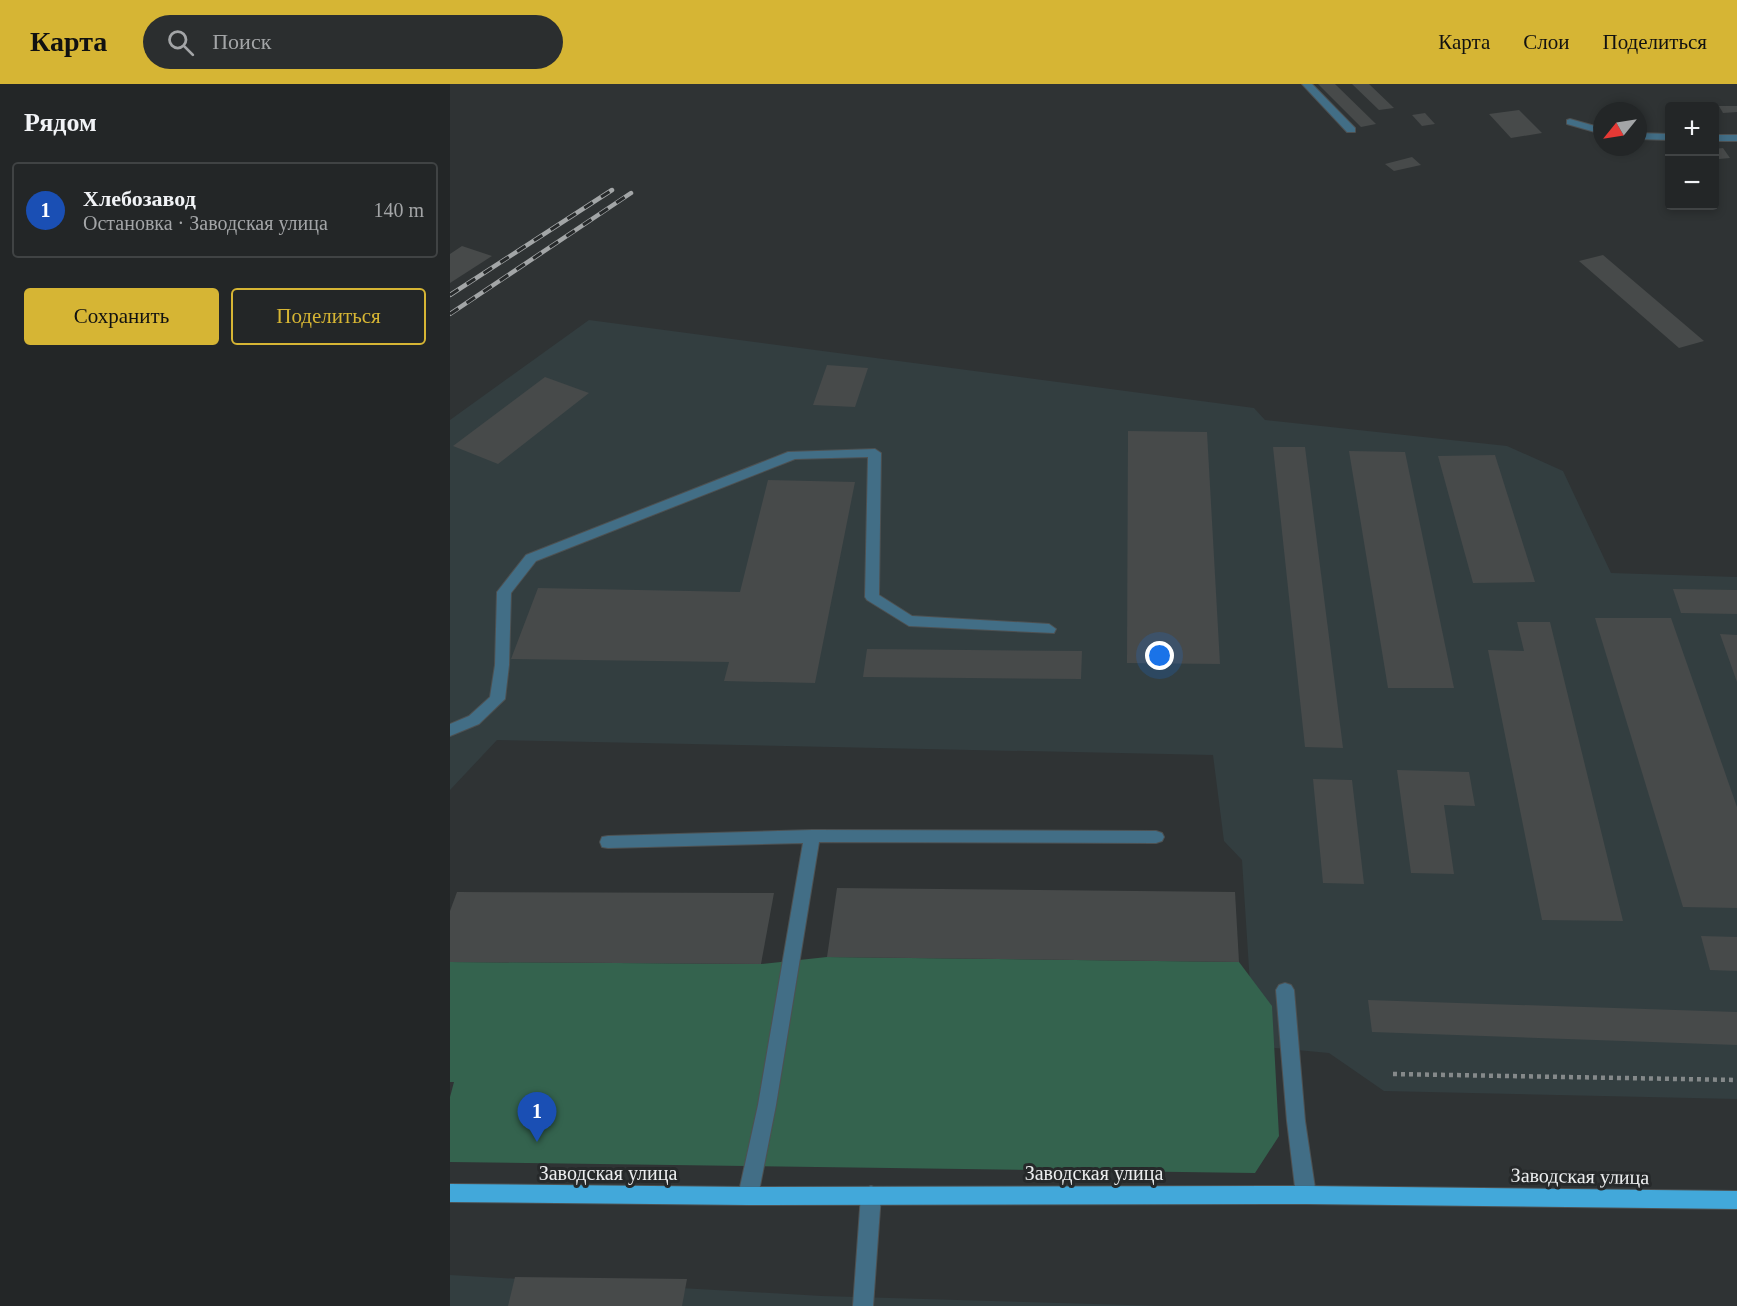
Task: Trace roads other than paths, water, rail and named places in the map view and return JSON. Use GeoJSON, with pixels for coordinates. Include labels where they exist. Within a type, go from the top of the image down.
{"type":"FeatureCollection","features":[{"type":"Feature","properties":{"kind":"main road","name":"Заводская улица"},"geometry":{"type":"LineString","coordinates":[[450,1193],[748,1196],[1306,1195],[1737,1200]]}},
{"type":"Feature","properties":{"kind":"street"},"geometry":{"type":"LineString","coordinates":[[1307,84],[1351,130]]}},
{"type":"Feature","properties":{"kind":"street"},"geometry":{"type":"LineString","coordinates":[[1570,122],[1593,128]]}},
{"type":"Feature","properties":{"kind":"street"},"geometry":{"type":"LineString","coordinates":[[1647,136],[1665,137]]}},
{"type":"Feature","properties":{"kind":"street"},"geometry":{"type":"LineString","coordinates":[[1719,138],[1737,138]]}},
{"type":"Feature","properties":{"kind":"street"},"geometry":{"type":"LineString","coordinates":[[450,730],[474,720],[497,699],[502,665],[504,592],[531,558],[793,454],[875,453],[872,597],[909,621],[1049,629]]}},
{"type":"Feature","properties":{"kind":"street"},"geometry":{"type":"LineString","coordinates":[[748,1196],[767,1105],[812,836]]}},
{"type":"Feature","properties":{"kind":"street"},"geometry":{"type":"LineString","coordinates":[[608,842],[812,836],[1156,837]]}},
{"type":"Feature","properties":{"kind":"street"},"geometry":{"type":"LineString","coordinates":[[1285,990],[1296,1121],[1306,1195]]}},
{"type":"Feature","properties":{"kind":"street"},"geometry":{"type":"LineString","coordinates":[[862,1306],[872,1195]]}},
{"type":"Feature","properties":{"kind":"railway"},"geometry":{"type":"LineString","coordinates":[[450,295],[612,190]]}},
{"type":"Feature","properties":{"kind":"railway"},"geometry":{"type":"LineString","coordinates":[[450,314],[631,193]]}},
{"type":"Feature","properties":{"kind":"place","name":"Хлебозавод"},"geometry":{"type":"Point","coordinates":[537,1142]}}]}
